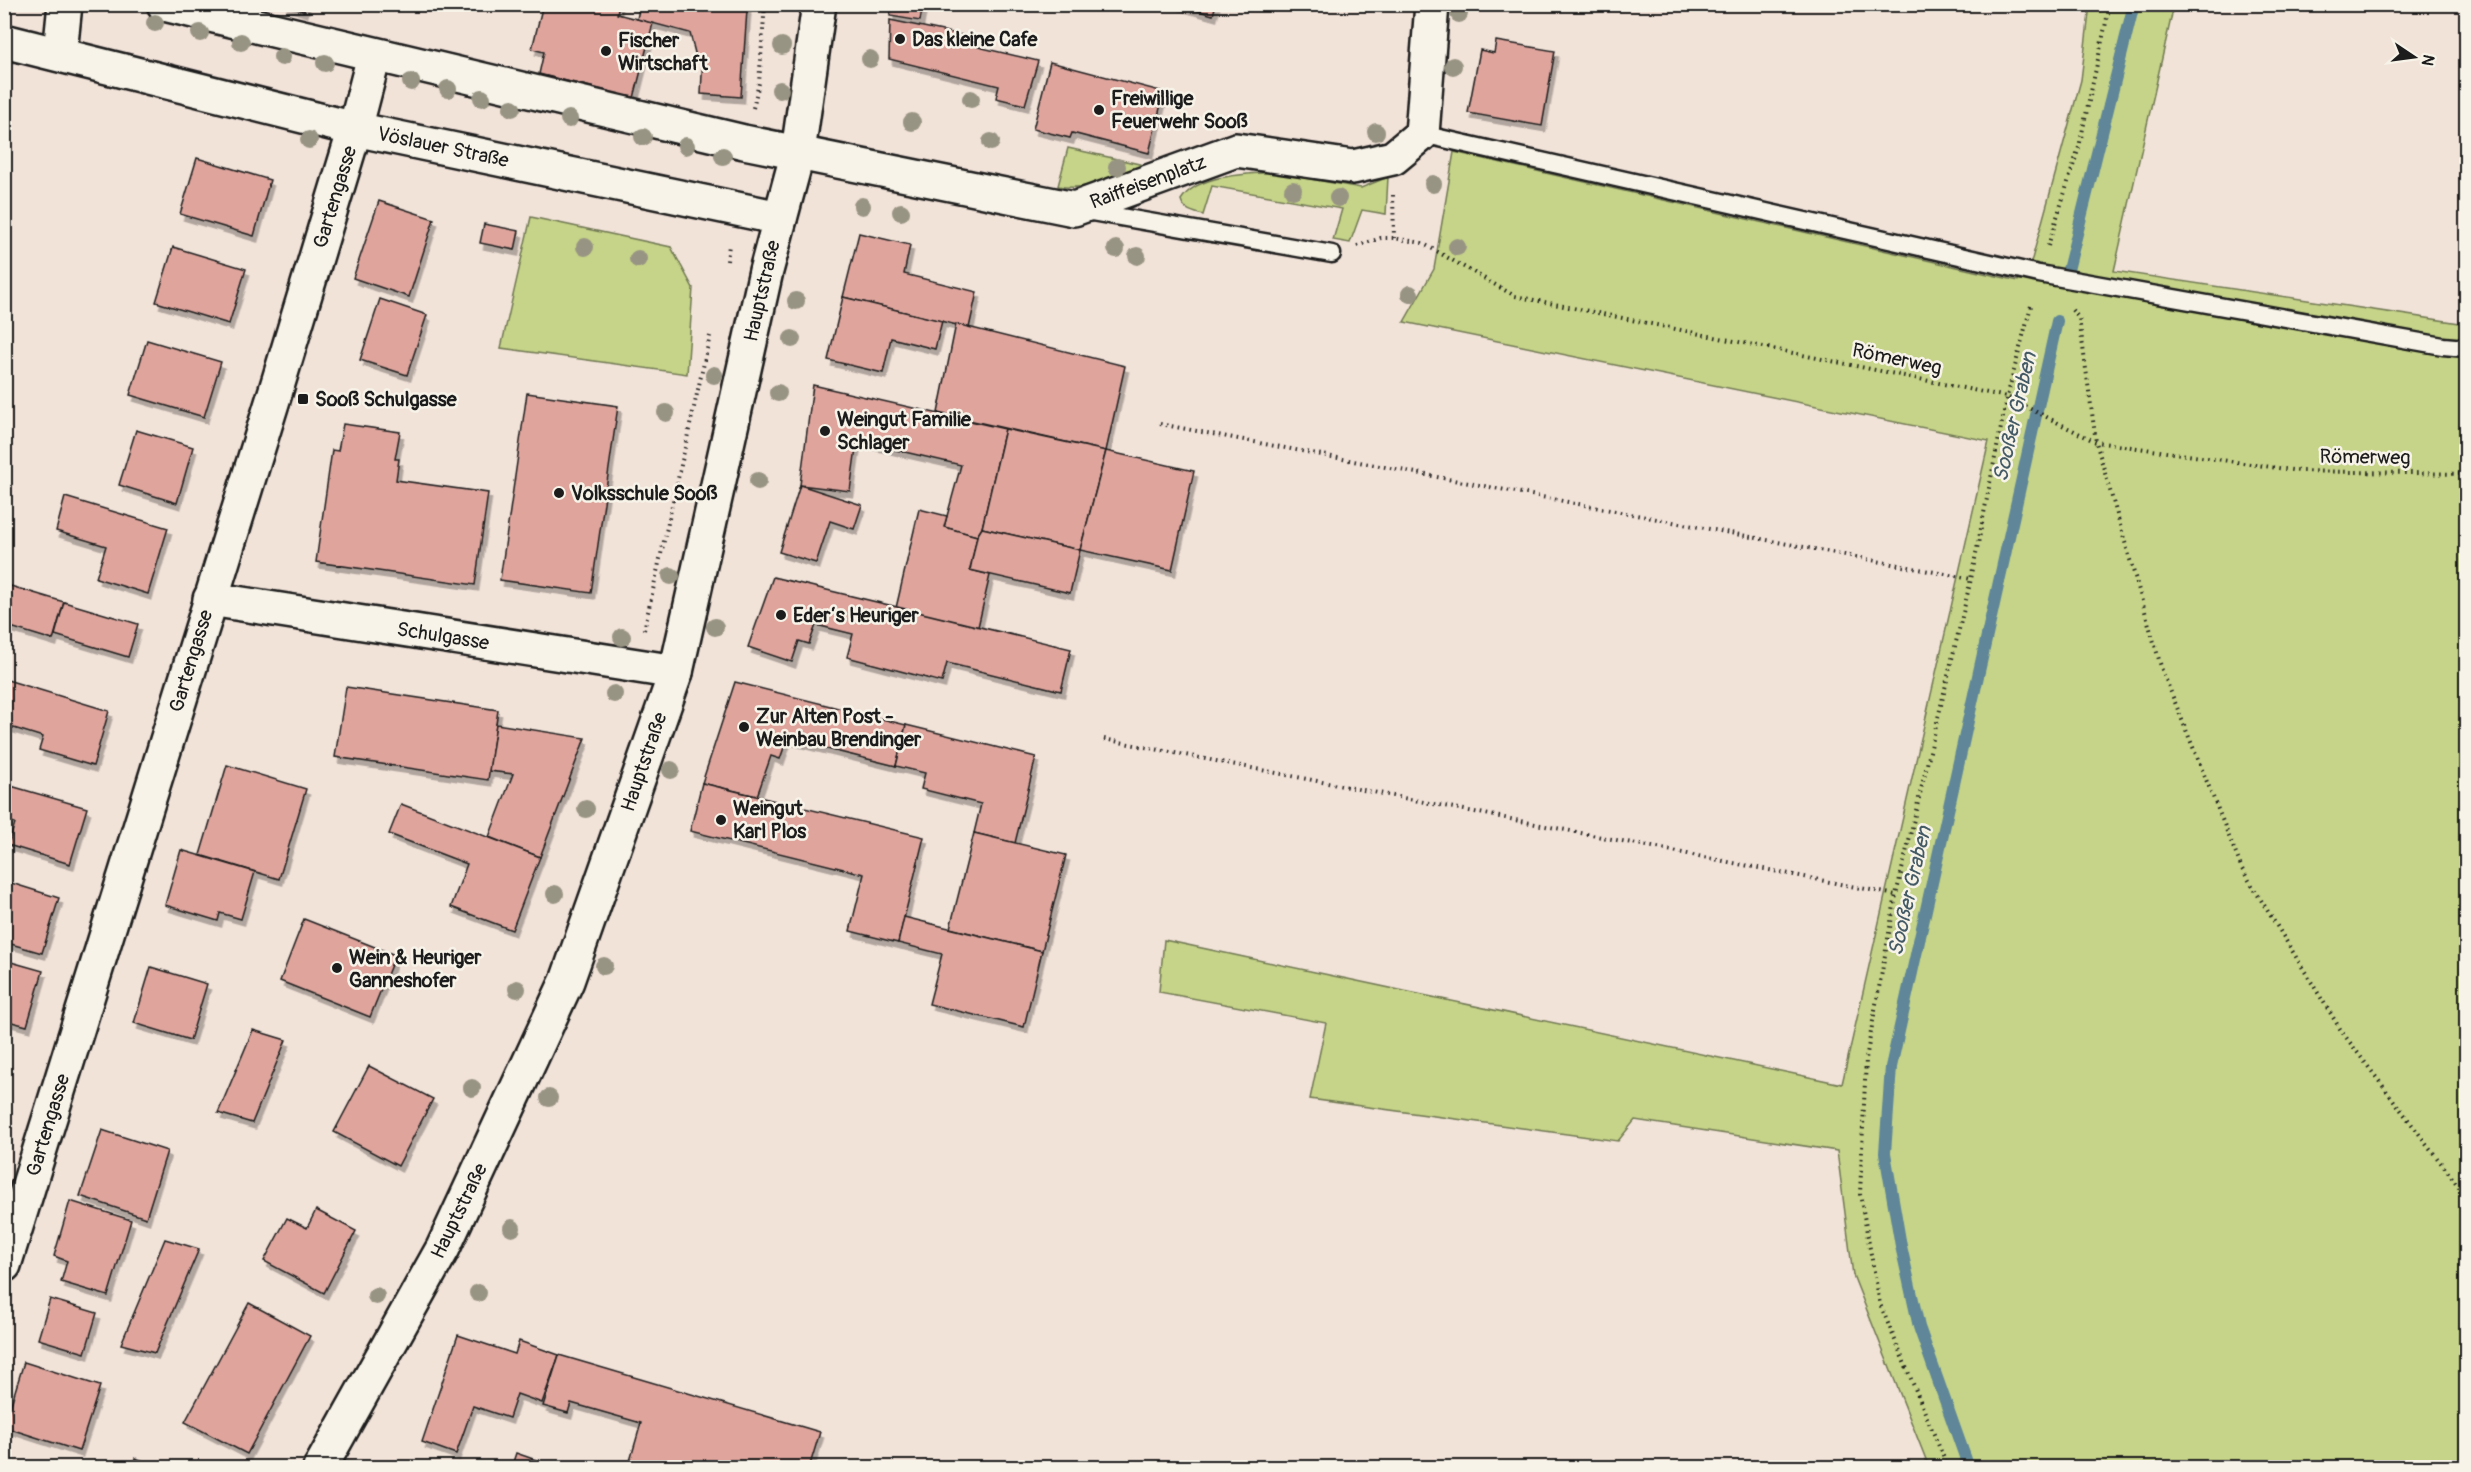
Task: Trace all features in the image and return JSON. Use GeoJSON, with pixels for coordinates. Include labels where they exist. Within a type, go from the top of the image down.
{"type":"FeatureCollection","features":[{"type":"Feature","properties":{"kind":"street"},"geometry":{"type":"LineString","coordinates":[[60,54],[65,4]]}},
{"type":"Feature","properties":{"kind":"street"},"geometry":{"type":"LineString","coordinates":[[164,4],[374,56],[744,142],[798,152]]}},
{"type":"Feature","properties":{"kind":"street","name":"Hauptstraße"},"geometry":{"type":"LineString","coordinates":[[320,1467],[443,1248],[567,981],[676,672],[780,218],[798,152],[819,4]]}},
{"type":"Feature","properties":{"kind":"street"},"geometry":{"type":"LineString","coordinates":[[1422,134],[1432,4]]}},
{"type":"Feature","properties":{"kind":"street","name":"Vöslauer Straße"},"geometry":{"type":"LineString","coordinates":[[4,41],[355,129],[780,218]]}},
{"type":"Feature","properties":{"kind":"street","name":"Gartengasse"},"geometry":{"type":"LineString","coordinates":[[4,1265],[355,129],[374,56]]}},
{"type":"Feature","properties":{"kind":"street","name":"Raiffeisenplatz"},"geometry":{"type":"LineString","coordinates":[[798,152],[1074,209],[1236,150],[1353,167],[1393,158],[1422,134]]}},
{"type":"Feature","properties":{"kind":"street","name":"Schulgasse"},"geometry":{"type":"LineString","coordinates":[[210,599],[676,672]]}},
{"type":"Feature","properties":{"kind":"lane"},"geometry":{"type":"LineString","coordinates":[[1422,134],[2039,274],[2443,346],[2466,348]]}},
{"type":"Feature","properties":{"kind":"lane"},"geometry":{"type":"LineString","coordinates":[[1074,209],[1332,254]]}},
{"type":"Feature","properties":{"kind":"path"},"geometry":{"type":"LineString","coordinates":[[744,142],[759,83],[765,4]]}},
{"type":"Feature","properties":{"kind":"path"},"geometry":{"type":"LineString","coordinates":[[1948,1467],[1880,1304],[1860,1194],[1866,1059],[1896,895],[1971,579],[2007,397],[2039,274],[2079,147],[2110,4]]}},
{"type":"Feature","properties":{"kind":"path"},"geometry":{"type":"LineString","coordinates":[[726,267],[733,208]]}},
{"type":"Feature","properties":{"kind":"path","name":"Römerweg"},"geometry":{"type":"LineString","coordinates":[[1332,254],[1381,238],[1422,243],[1515,296],[2007,397],[2096,442],[2299,471],[2466,474]]}},
{"type":"Feature","properties":{"kind":"path"},"geometry":{"type":"LineString","coordinates":[[2039,274],[2079,318],[2096,442],[2162,670],[2242,869],[2342,1032],[2466,1196]]}},
{"type":"Feature","properties":{"kind":"path"},"geometry":{"type":"LineString","coordinates":[[636,666],[710,335]]}},
{"type":"Feature","properties":{"kind":"path"},"geometry":{"type":"LineString","coordinates":[[1160,424],[1971,579]]}},
{"type":"Feature","properties":{"kind":"path"},"geometry":{"type":"LineString","coordinates":[[1104,739],[1896,895]]}},
{"type":"Feature","properties":{"kind":"green space"},"geometry":{"type":"Polygon","coordinates":[[[2090,5],[2174,5],[2114,271],[2466,324],[2466,1467],[1929,1467],[1853,1275],[1837,1151],[1635,1120],[1618,1141],[1310,1099],[1326,1023],[1159,992],[1164,940],[1842,1084],[1989,441],[1404,322],[1434,269],[1454,152],[2018,281],[2032,259],[2081,80],[2090,5]]]}},
{"type":"Feature","properties":{"kind":"green space"},"geometry":{"type":"Polygon","coordinates":[[[1068,148],[1148,166],[1092,185],[1058,186],[1068,148]]]}},
{"type":"Feature","properties":{"kind":"green space"},"geometry":{"type":"Polygon","coordinates":[[[1271,172],[1361,188],[1388,177],[1386,214],[1362,210],[1350,243],[1333,240],[1342,209],[1212,186],[1203,215],[1192,212],[1182,204],[1181,200],[1188,191],[1209,181],[1235,175],[1271,172]]]}},
{"type":"Feature","properties":{"kind":"green space"},"geometry":{"type":"Polygon","coordinates":[[[531,217],[671,247],[693,288],[687,374],[501,348],[531,217]]]}},
{"type":"Feature","properties":{"kind":"building"},"geometry":{"type":"Polygon","coordinates":[[[283,4],[306,4],[304,11],[283,4]]]}},
{"type":"Feature","properties":{"kind":"building"},"geometry":{"type":"Polygon","coordinates":[[[543,4],[619,4],[617,14],[653,23],[634,98],[539,74],[544,52],[532,49],[543,4]]]}},
{"type":"Feature","properties":{"kind":"building"},"geometry":{"type":"Polygon","coordinates":[[[640,4],[689,4],[747,10],[741,97],[701,94],[703,55],[696,57],[690,33],[637,19],[640,4]]]}},
{"type":"Feature","properties":{"kind":"building"},"geometry":{"type":"Polygon","coordinates":[[[698,4],[747,4],[747,10],[698,7],[698,4]]]}},
{"type":"Feature","properties":{"kind":"building"},"geometry":{"type":"Polygon","coordinates":[[[892,4],[923,4],[920,21],[890,16],[892,4]]]}},
{"type":"Feature","properties":{"kind":"building"},"geometry":{"type":"Polygon","coordinates":[[[1174,4],[1216,4],[1213,15],[1174,4]]]}},
{"type":"Feature","properties":{"kind":"building"},"geometry":{"type":"Polygon","coordinates":[[[890,20],[981,39],[978,47],[1038,61],[1025,105],[996,98],[999,86],[889,59],[890,20]]]}},
{"type":"Feature","properties":{"kind":"building"},"geometry":{"type":"Polygon","coordinates":[[[1496,41],[1555,51],[1542,126],[1468,113],[1480,50],[1494,53],[1496,41]]]}},
{"type":"Feature","properties":{"kind":"building","name":"Freiwillige Feuerwehr Sooß"},"geometry":{"type":"Polygon","coordinates":[[[1050,62],[1164,92],[1149,153],[1072,133],[1070,138],[1033,129],[1050,62]]]}},
{"type":"Feature","properties":{"kind":"building"},"geometry":{"type":"Polygon","coordinates":[[[197,158],[270,180],[254,236],[180,214],[197,158]]]}},
{"type":"Feature","properties":{"kind":"building"},"geometry":{"type":"Polygon","coordinates":[[[379,201],[434,219],[409,297],[353,278],[379,201]]]}},
{"type":"Feature","properties":{"kind":"building"},"geometry":{"type":"Polygon","coordinates":[[[484,224],[519,231],[515,250],[480,243],[484,224]]]}},
{"type":"Feature","properties":{"kind":"building"},"geometry":{"type":"Polygon","coordinates":[[[859,233],[910,245],[904,274],[977,292],[969,328],[843,297],[859,233]]]}},
{"type":"Feature","properties":{"kind":"building"},"geometry":{"type":"Polygon","coordinates":[[[173,247],[246,269],[229,324],[156,302],[173,247]]]}},
{"type":"Feature","properties":{"kind":"building"},"geometry":{"type":"Polygon","coordinates":[[[843,297],[942,321],[935,349],[891,338],[883,373],[828,360],[843,297]]]}},
{"type":"Feature","properties":{"kind":"building"},"geometry":{"type":"Polygon","coordinates":[[[380,299],[427,315],[407,375],[360,360],[380,299]]]}},
{"type":"Feature","properties":{"kind":"building"},"geometry":{"type":"Polygon","coordinates":[[[956,324],[1125,366],[1106,451],[938,413],[956,324]]]}},
{"type":"Feature","properties":{"kind":"building"},"geometry":{"type":"Polygon","coordinates":[[[147,340],[221,362],[204,417],[130,395],[147,340]]]}},
{"type":"Feature","properties":{"kind":"building"},"geometry":{"type":"Polygon","coordinates":[[[813,385],[1005,429],[982,528],[977,536],[944,527],[961,465],[857,441],[850,491],[800,485],[813,385]]]}},
{"type":"Feature","properties":{"kind":"building","name":"Volksschule Sooß"},"geometry":{"type":"Polygon","coordinates":[[[527,393],[618,406],[591,593],[500,580],[527,393]]]}},
{"type":"Feature","properties":{"kind":"building"},"geometry":{"type":"Polygon","coordinates":[[[343,424],[400,432],[395,459],[399,459],[396,480],[488,493],[475,585],[316,562],[332,450],[338,451],[343,424]]]}},
{"type":"Feature","properties":{"kind":"building"},"geometry":{"type":"Polygon","coordinates":[[[1005,429],[1106,451],[1080,550],[982,528],[1005,429]]]}},
{"type":"Feature","properties":{"kind":"building"},"geometry":{"type":"Polygon","coordinates":[[[136,430],[193,447],[177,503],[119,485],[136,430]]]}},
{"type":"Feature","properties":{"kind":"building"},"geometry":{"type":"Polygon","coordinates":[[[1106,451],[1194,471],[1172,570],[1080,550],[1106,451]]]}},
{"type":"Feature","properties":{"kind":"building"},"geometry":{"type":"Polygon","coordinates":[[[800,485],[862,505],[854,529],[830,521],[816,563],[779,552],[800,485]]]}},
{"type":"Feature","properties":{"kind":"building"},"geometry":{"type":"Polygon","coordinates":[[[65,497],[168,528],[148,594],[96,578],[106,546],[56,531],[65,497]]]}},
{"type":"Feature","properties":{"kind":"building"},"geometry":{"type":"Polygon","coordinates":[[[919,509],[947,516],[944,527],[977,536],[970,570],[990,575],[978,627],[896,608],[919,509]]]}},
{"type":"Feature","properties":{"kind":"building"},"geometry":{"type":"Polygon","coordinates":[[[982,528],[1080,550],[1070,593],[970,570],[977,536],[982,528]]]}},
{"type":"Feature","properties":{"kind":"building"},"geometry":{"type":"Polygon","coordinates":[[[773,577],[1071,649],[1061,691],[947,663],[942,682],[847,657],[853,634],[816,625],[809,644],[799,641],[792,662],[748,647],[773,577]]]}},
{"type":"Feature","properties":{"kind":"building"},"geometry":{"type":"Polygon","coordinates":[[[4,584],[64,602],[53,640],[4,625],[4,584]]]}},
{"type":"Feature","properties":{"kind":"building"},"geometry":{"type":"Polygon","coordinates":[[[64,602],[138,624],[128,657],[55,635],[64,602]]]}},
{"type":"Feature","properties":{"kind":"building"},"geometry":{"type":"Polygon","coordinates":[[[4,679],[109,711],[93,766],[39,750],[43,737],[4,725],[4,679]]]}},
{"type":"Feature","properties":{"kind":"building"},"geometry":{"type":"Polygon","coordinates":[[[735,682],[906,725],[896,766],[787,739],[780,759],[771,756],[757,796],[702,783],[735,682]]]}},
{"type":"Feature","properties":{"kind":"building"},"geometry":{"type":"Polygon","coordinates":[[[346,687],[498,710],[488,780],[335,757],[346,687]]]}},
{"type":"Feature","properties":{"kind":"building"},"geometry":{"type":"Polygon","coordinates":[[[496,724],[585,738],[540,857],[489,837],[513,774],[489,771],[496,724]]]}},
{"type":"Feature","properties":{"kind":"building"},"geometry":{"type":"Polygon","coordinates":[[[906,725],[1036,757],[1015,843],[974,833],[981,804],[921,789],[925,773],[896,766],[906,725]]]}},
{"type":"Feature","properties":{"kind":"building"},"geometry":{"type":"Polygon","coordinates":[[[227,765],[306,789],[279,879],[200,855],[227,765]]]}},
{"type":"Feature","properties":{"kind":"building"},"geometry":{"type":"Polygon","coordinates":[[[702,783],[924,837],[898,943],[850,931],[864,874],[690,831],[702,783]]]}},
{"type":"Feature","properties":{"kind":"building"},"geometry":{"type":"Polygon","coordinates":[[[4,784],[87,808],[70,864],[8,845],[15,823],[4,820],[4,784]]]}},
{"type":"Feature","properties":{"kind":"building"},"geometry":{"type":"Polygon","coordinates":[[[401,804],[540,857],[512,930],[451,907],[467,864],[389,834],[401,804]]]}},
{"type":"Feature","properties":{"kind":"building"},"geometry":{"type":"Polygon","coordinates":[[[974,833],[1066,855],[1042,951],[950,928],[974,833]]]}},
{"type":"Feature","properties":{"kind":"building"},"geometry":{"type":"Polygon","coordinates":[[[181,850],[255,872],[241,919],[220,913],[218,921],[165,905],[181,850]]]}},
{"type":"Feature","properties":{"kind":"building"},"geometry":{"type":"Polygon","coordinates":[[[8,882],[59,898],[42,953],[4,942],[4,893],[8,882]]]}},
{"type":"Feature","properties":{"kind":"building"},"geometry":{"type":"Polygon","coordinates":[[[904,917],[1042,951],[1024,1027],[929,1004],[942,954],[898,943],[904,917]]]}},
{"type":"Feature","properties":{"kind":"building","name":"Wein & Heuriger Ganneshofer"},"geometry":{"type":"Polygon","coordinates":[[[304,919],[395,955],[370,1017],[280,981],[304,919]]]}},
{"type":"Feature","properties":{"kind":"building"},"geometry":{"type":"Polygon","coordinates":[[[4,960],[43,971],[27,1026],[4,1020],[4,960]]]}},
{"type":"Feature","properties":{"kind":"building"},"geometry":{"type":"Polygon","coordinates":[[[151,967],[207,984],[190,1040],[134,1023],[151,967]]]}},
{"type":"Feature","properties":{"kind":"building"},"geometry":{"type":"Polygon","coordinates":[[[253,1030],[286,1040],[252,1123],[218,1113],[253,1030]]]}},
{"type":"Feature","properties":{"kind":"building"},"geometry":{"type":"Polygon","coordinates":[[[369,1066],[433,1099],[398,1166],[334,1132],[369,1066]]]}},
{"type":"Feature","properties":{"kind":"building"},"geometry":{"type":"Polygon","coordinates":[[[102,1130],[167,1151],[146,1218],[80,1196],[102,1130]]]}},
{"type":"Feature","properties":{"kind":"building"},"geometry":{"type":"Polygon","coordinates":[[[70,1201],[131,1220],[108,1296],[61,1282],[67,1261],[54,1256],[70,1201]]]}},
{"type":"Feature","properties":{"kind":"building"},"geometry":{"type":"Polygon","coordinates":[[[316,1210],[356,1231],[324,1293],[264,1261],[287,1218],[307,1228],[316,1210]]]}},
{"type":"Feature","properties":{"kind":"building"},"geometry":{"type":"Polygon","coordinates":[[[165,1239],[199,1249],[155,1353],[121,1344],[165,1239]]]}},
{"type":"Feature","properties":{"kind":"building"},"geometry":{"type":"Polygon","coordinates":[[[50,1299],[97,1313],[85,1353],[38,1339],[50,1299]]]}},
{"type":"Feature","properties":{"kind":"building"},"geometry":{"type":"Polygon","coordinates":[[[249,1303],[310,1336],[247,1454],[185,1422],[249,1303]]]}},
{"type":"Feature","properties":{"kind":"building"},"geometry":{"type":"Polygon","coordinates":[[[458,1335],[515,1354],[519,1341],[559,1355],[542,1403],[517,1394],[509,1418],[473,1406],[456,1454],[422,1442],[458,1335]]]}},
{"type":"Feature","properties":{"kind":"building"},"geometry":{"type":"Polygon","coordinates":[[[559,1355],[820,1432],[809,1468],[628,1468],[641,1423],[571,1403],[568,1413],[543,1406],[559,1355]]]}},
{"type":"Feature","properties":{"kind":"building"},"geometry":{"type":"Polygon","coordinates":[[[24,1362],[100,1386],[79,1451],[4,1427],[24,1362]]]}},
{"type":"Feature","properties":{"kind":"building"},"geometry":{"type":"Polygon","coordinates":[[[516,1453],[559,1468],[511,1468],[516,1453]]]}},
{"type":"Feature","properties":{"kind":"building"},"geometry":{"type":"Polygon","coordinates":[[[135,1458],[165,1468],[132,1468],[135,1458]]]}},
{"type":"Feature","properties":{"kind":"waterway","name":"Sooßer Graben"},"geometry":{"type":"LineString","coordinates":[[2068,270],[2134,4]]}},
{"type":"Feature","properties":{"kind":"waterway","name":"Sooßer Graben"},"geometry":{"type":"LineString","coordinates":[[1969,1468],[1919,1327],[1901,1246],[1885,1153],[1891,1067],[2057,321]]}},
{"type":"Feature","properties":{"kind":"place","name":"Das kleine Cafe"},"geometry":{"type":"Point","coordinates":[900,39]}},
{"type":"Feature","properties":{"kind":"place","name":"Fischer Wirtschaft"},"geometry":{"type":"Point","coordinates":[606,51]}},
{"type":"Feature","properties":{"kind":"place","name":"Freiwillige Feuerwehr Sooß"},"geometry":{"type":"Point","coordinates":[1099,110]}},
{"type":"Feature","properties":{"kind":"place","name":"Sooß Schulgasse"},"geometry":{"type":"Point","coordinates":[303,399]}},
{"type":"Feature","properties":{"kind":"place","name":"Weingut Familie Schlager"},"geometry":{"type":"Point","coordinates":[825,431]}},
{"type":"Feature","properties":{"kind":"place","name":"Volksschule Sooß"},"geometry":{"type":"Point","coordinates":[559,493]}},
{"type":"Feature","properties":{"kind":"place","name":"Eder‘s Heuriger"},"geometry":{"type":"Point","coordinates":[781,615]}},
{"type":"Feature","properties":{"kind":"place","name":"Zur Alten Post - Weinbau Brendinger"},"geometry":{"type":"Point","coordinates":[744,727]}},
{"type":"Feature","properties":{"kind":"place","name":"Weingut Karl Plos"},"geometry":{"type":"Point","coordinates":[721,820]}},
{"type":"Feature","properties":{"kind":"place","name":"Wein & Heuriger Ganneshofer"},"geometry":{"type":"Point","coordinates":[337,968]}}]}
